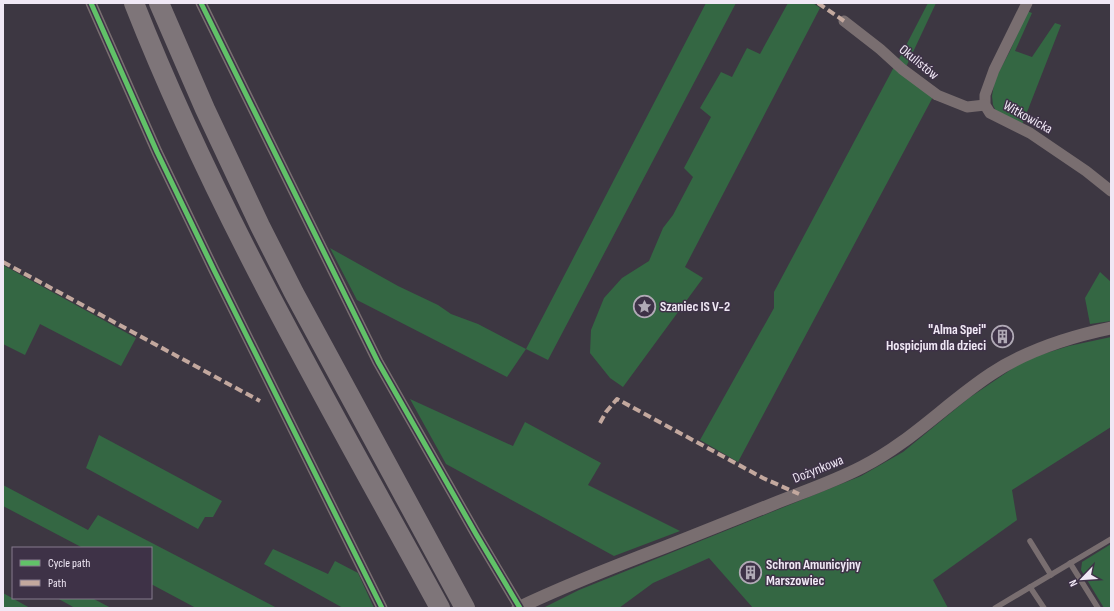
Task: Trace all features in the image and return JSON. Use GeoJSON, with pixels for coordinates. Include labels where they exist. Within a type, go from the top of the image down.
{"type":"FeatureCollection","features":[{"type":"Feature","properties":{"kind":"highway"},"geometry":{"type":"LineString","coordinates":[[134,3],[206,167],[261,280],[440,608]]}},
{"type":"Feature","properties":{"kind":"highway"},"geometry":{"type":"LineString","coordinates":[[159,3],[205,109],[260,226],[298,299],[466,608]]}},
{"type":"Feature","properties":{"kind":"street"},"geometry":{"type":"LineString","coordinates":[[91,3],[157,152],[382,608]]}},
{"type":"Feature","properties":{"kind":"street"},"geometry":{"type":"LineString","coordinates":[[201,3],[378,362],[519,608]]}},
{"type":"Feature","properties":{"kind":"street","name":"Witkowicka"},"geometry":{"type":"LineString","coordinates":[[1027,3],[994,70],[985,95],[985,105],[990,113],[1030,133],[1086,171],[1111,191]]}},
{"type":"Feature","properties":{"kind":"street","name":"Okulistów"},"geometry":{"type":"LineString","coordinates":[[844,20],[902,69],[936,95],[967,107],[985,105]]}},
{"type":"Feature","properties":{"kind":"street","name":"Dożynkowa"},"geometry":{"type":"LineString","coordinates":[[519,608],[588,577],[860,468],[896,447],[963,394],[1015,359],[1036,349],[1065,339],[1111,328]]}},
{"type":"Feature","properties":{"kind":"lane"},"geometry":{"type":"LineString","coordinates":[[997,608],[1111,539]]}},
{"type":"Feature","properties":{"kind":"lane"},"geometry":{"type":"LineString","coordinates":[[1030,541],[1051,575]]}},
{"type":"Feature","properties":{"kind":"lane"},"geometry":{"type":"LineString","coordinates":[[1070,563],[1098,608]]}},
{"type":"Feature","properties":{"kind":"lane"},"geometry":{"type":"LineString","coordinates":[[1030,587],[1044,608]]}},
{"type":"Feature","properties":{"kind":"green space"},"geometry":{"type":"Polygon","coordinates":[[[706,3],[736,3],[548,360],[526,349],[706,3]]]}},
{"type":"Feature","properties":{"kind":"green space"},"geometry":{"type":"Polygon","coordinates":[[[788,3],[813,3],[820,8],[685,267],[703,278],[623,387],[610,378],[590,353],[591,330],[604,298],[622,278],[649,261],[663,228],[673,215],[693,177],[684,168],[711,117],[700,108],[721,72],[732,77],[747,48],[760,54],[788,3]]]}},
{"type":"Feature","properties":{"kind":"green space"},"geometry":{"type":"Polygon","coordinates":[[[928,3],[936,3],[906,67],[899,59],[928,3]]]}},
{"type":"Feature","properties":{"kind":"green space"},"geometry":{"type":"Polygon","coordinates":[[[1027,11],[1032,13],[1015,51],[1032,57],[1055,23],[1061,25],[1022,125],[996,111],[993,105],[992,96],[995,79],[1010,51],[1027,11]]]}},
{"type":"Feature","properties":{"kind":"green space"},"geometry":{"type":"Polygon","coordinates":[[[895,65],[934,95],[738,462],[700,440],[774,308],[774,292],[895,65]]]}},
{"type":"Feature","properties":{"kind":"green space"},"geometry":{"type":"Polygon","coordinates":[[[330,248],[398,286],[438,305],[451,314],[478,324],[526,349],[507,377],[357,300],[330,248]]]}},
{"type":"Feature","properties":{"kind":"green space"},"geometry":{"type":"Polygon","coordinates":[[[3,265],[136,338],[121,366],[40,324],[25,355],[3,344],[3,265]]]}},
{"type":"Feature","properties":{"kind":"green space"},"geometry":{"type":"Polygon","coordinates":[[[1100,272],[1111,282],[1111,321],[1090,324],[1085,298],[1100,272]]]}},
{"type":"Feature","properties":{"kind":"green space"},"geometry":{"type":"Polygon","coordinates":[[[1111,337],[1111,427],[1012,490],[1017,520],[933,580],[948,608],[753,608],[709,558],[653,583],[619,608],[543,608],[579,590],[861,476],[903,452],[969,398],[1019,364],[1040,355],[1069,346],[1111,337]]]}},
{"type":"Feature","properties":{"kind":"green space"},"geometry":{"type":"Polygon","coordinates":[[[410,399],[513,446],[525,422],[601,463],[588,485],[680,531],[614,556],[446,464],[410,399]]]}},
{"type":"Feature","properties":{"kind":"green space"},"geometry":{"type":"Polygon","coordinates":[[[99,435],[222,501],[213,517],[205,517],[198,529],[86,468],[99,435]]]}},
{"type":"Feature","properties":{"kind":"green space"},"geometry":{"type":"Polygon","coordinates":[[[3,485],[88,530],[98,515],[277,608],[196,608],[152,585],[152,547],[81,547],[3,506],[3,485]]]}},
{"type":"Feature","properties":{"kind":"green space"},"geometry":{"type":"Polygon","coordinates":[[[1111,544],[1111,608],[1104,608],[1081,570],[1082,562],[1111,544]]]}},
{"type":"Feature","properties":{"kind":"green space"},"geometry":{"type":"Polygon","coordinates":[[[273,549],[328,574],[335,561],[358,573],[374,608],[343,608],[264,564],[273,549]]]}},
{"type":"Feature","properties":{"kind":"green space"},"geometry":{"type":"Polygon","coordinates":[[[3,593],[30,608],[3,608],[3,593]]]}},
{"type":"Feature","properties":{"kind":"green space"},"geometry":{"type":"Polygon","coordinates":[[[59,599],[94,599],[111,608],[75,608],[59,599]]]}},
{"type":"Feature","properties":{"kind":"marked path"},"geometry":{"type":"LineString","coordinates":[[818,3],[844,21]]}},
{"type":"Feature","properties":{"kind":"marked path"},"geometry":{"type":"LineString","coordinates":[[3,262],[260,401]]}},
{"type":"Feature","properties":{"kind":"marked path"},"geometry":{"type":"LineString","coordinates":[[600,423],[606,412],[617,399],[763,478],[799,494]]}},
{"type":"Feature","properties":{"kind":"cycle path"},"geometry":{"type":"LineString","coordinates":[[91,3],[157,152],[382,608]]}},
{"type":"Feature","properties":{"kind":"cycle path"},"geometry":{"type":"LineString","coordinates":[[201,3],[378,362],[520,608]]}},
{"type":"Feature","properties":{"kind":"place","name":"Szaniec IS V-2"},"geometry":{"type":"Point","coordinates":[644,306]}},
{"type":"Feature","properties":{"kind":"place","name":"\"Alma Spei\" Hospicjum dla dzieci"},"geometry":{"type":"Point","coordinates":[1002,337]}},
{"type":"Feature","properties":{"kind":"place","name":"Schron Amunicyjny Marszowiec"},"geometry":{"type":"Point","coordinates":[750,572]}}]}
